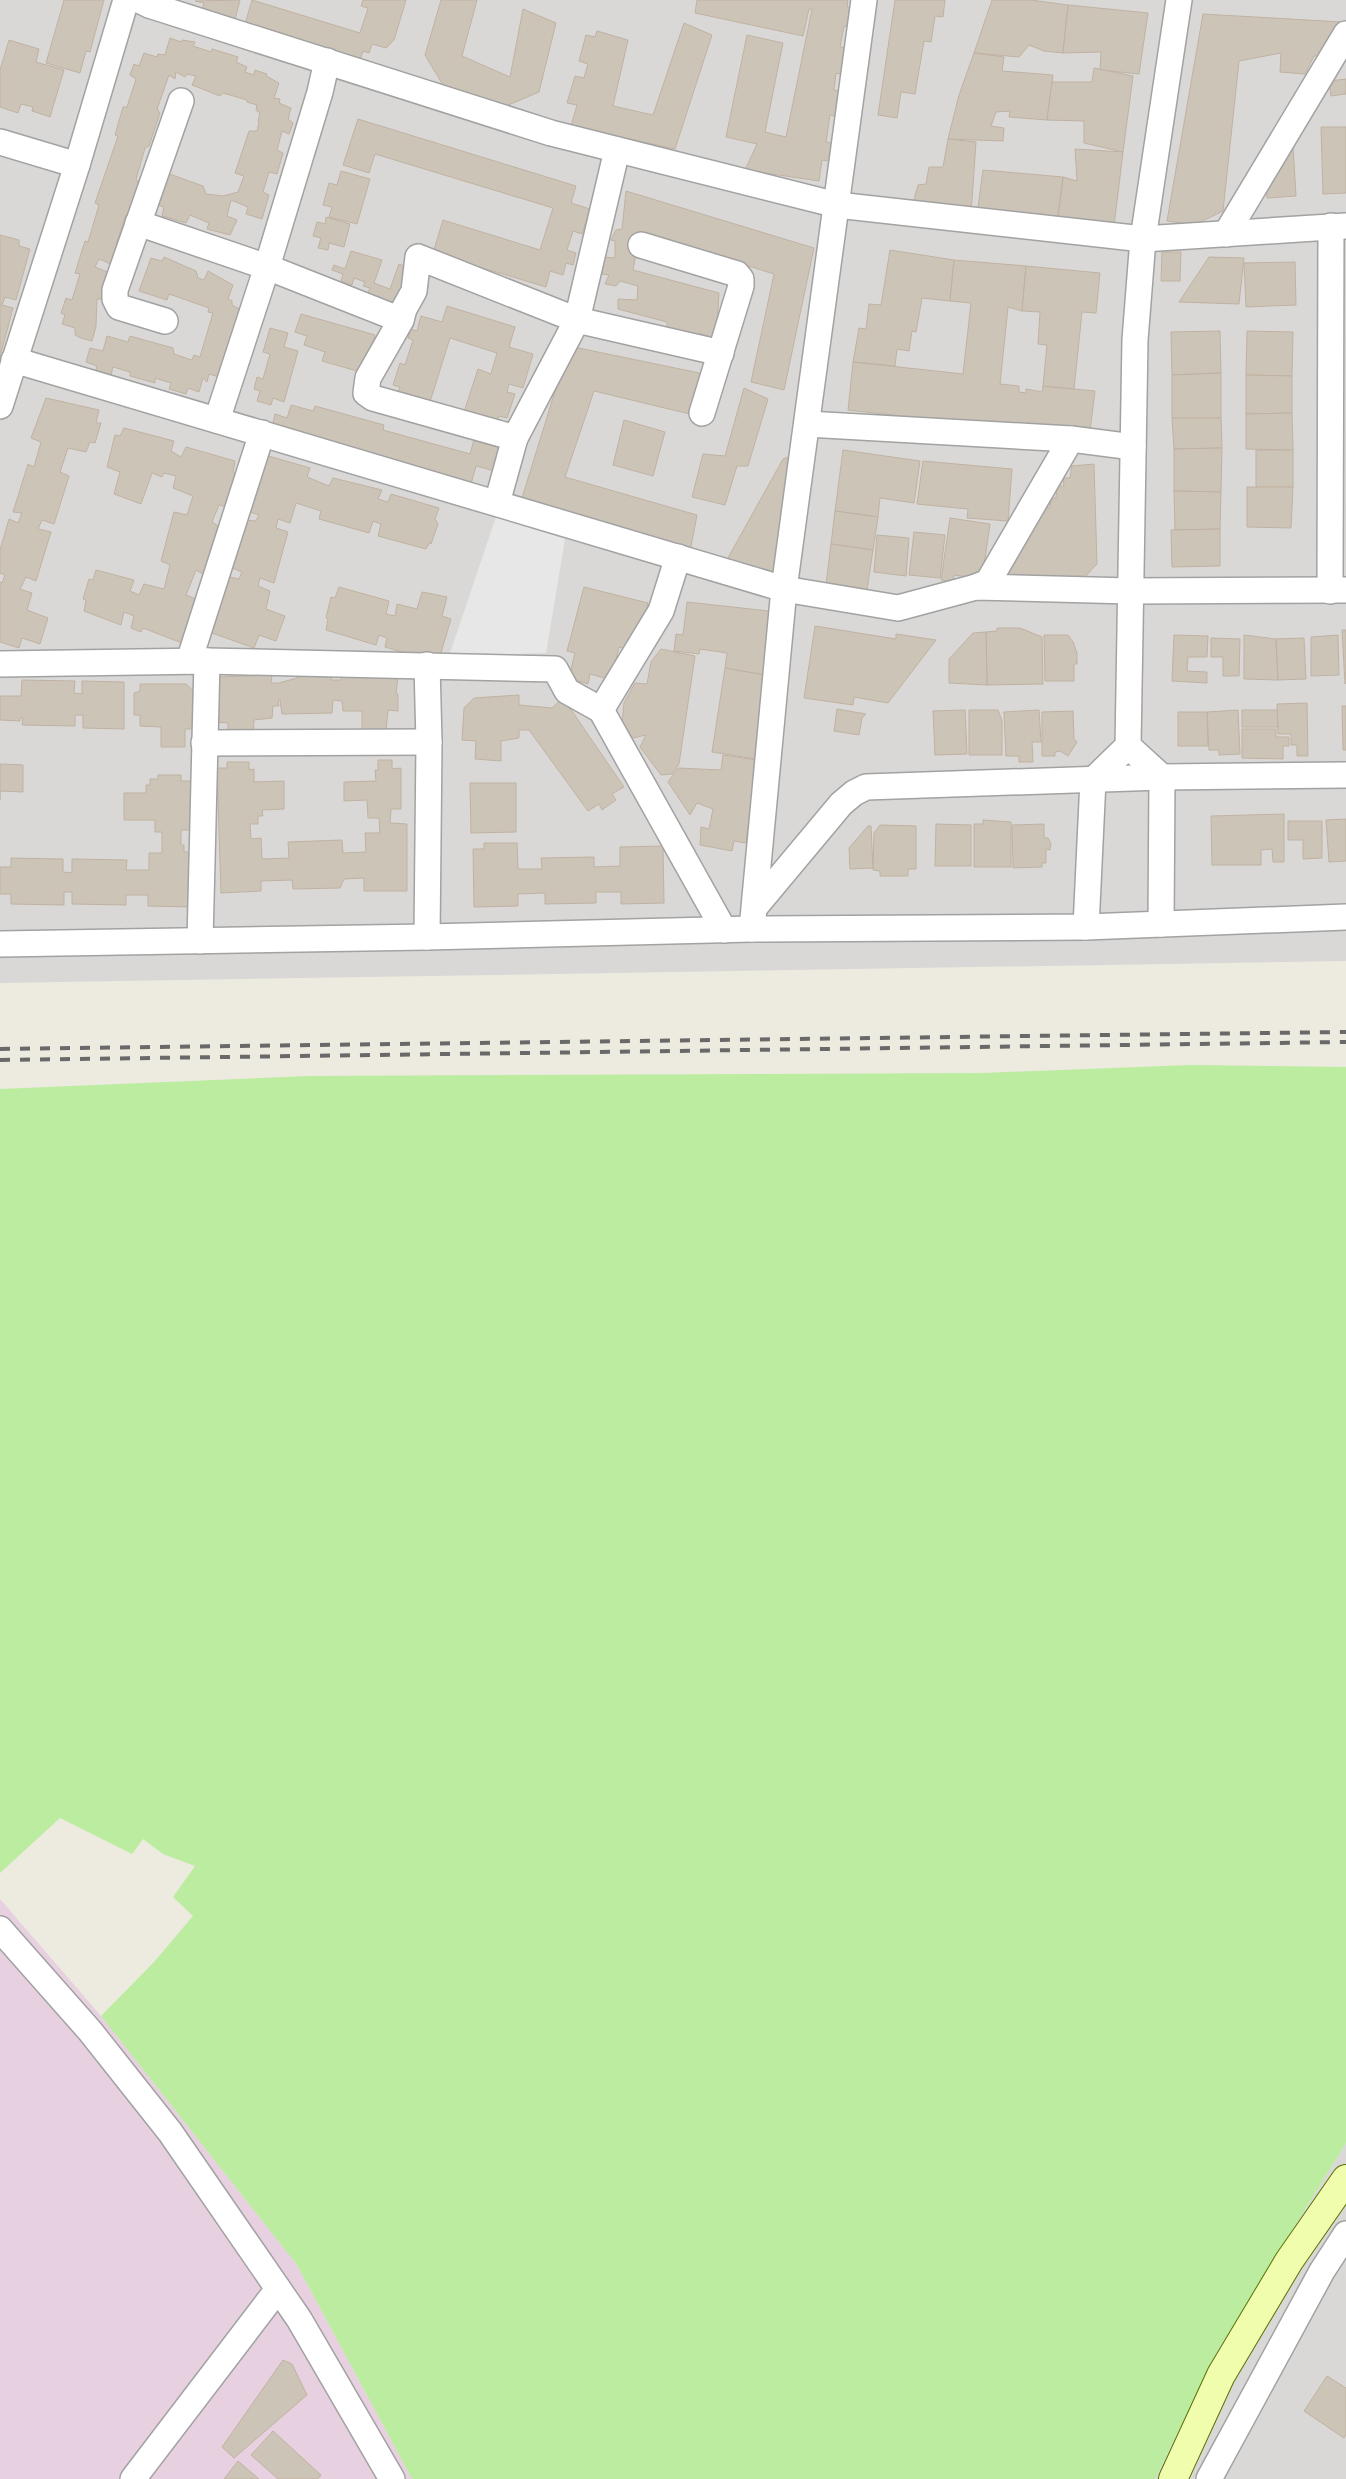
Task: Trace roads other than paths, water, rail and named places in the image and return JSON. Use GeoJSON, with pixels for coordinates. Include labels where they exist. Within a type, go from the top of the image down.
{"type":"FeatureCollection","features":[{"type":"Feature","properties":{"kind":"street"},"geometry":{"type":"LineString","coordinates":[[0,406],[77,165],[126,0]]}},
{"type":"Feature","properties":{"kind":"street"},"geometry":{"type":"LineString","coordinates":[[139,0],[149,5],[551,133],[837,206],[1143,239],[1338,226],[1338,590],[1130,591],[976,588]]}},
{"type":"Feature","properties":{"kind":"street"},"geometry":{"type":"LineString","coordinates":[[754,918],[784,589],[864,0]]}},
{"type":"Feature","properties":{"kind":"street"},"geometry":{"type":"LineString","coordinates":[[1086,927],[1093,780],[1128,746],[1135,340],[1143,239],[1180,0]]}},
{"type":"Feature","properties":{"kind":"street"},"geometry":{"type":"LineString","coordinates":[[1226,234],[1346,34]]}},
{"type":"Feature","properties":{"kind":"street"},"geometry":{"type":"LineString","coordinates":[[217,420],[268,267],[320,92],[326,62]]}},
{"type":"Feature","properties":{"kind":"street"},"geometry":{"type":"LineString","coordinates":[[165,321],[119,307],[115,299],[115,290],[181,101]]}},
{"type":"Feature","properties":{"kind":"street"},"geometry":{"type":"LineString","coordinates":[[0,142],[77,165]]}},
{"type":"Feature","properties":{"kind":"street"},"geometry":{"type":"LineString","coordinates":[[497,503],[515,438],[577,320],[617,150]]}},
{"type":"Feature","properties":{"kind":"street"},"geometry":{"type":"LineString","coordinates":[[138,223],[268,267],[401,320]]}},
{"type":"Feature","properties":{"kind":"street"},"geometry":{"type":"LineString","coordinates":[[641,245],[740,276],[741,286],[702,413]]}},
{"type":"Feature","properties":{"kind":"street"},"geometry":{"type":"LineString","coordinates":[[515,438],[373,398],[366,393],[368,378],[401,320],[404,309],[415,287],[418,257],[577,320],[721,353]]}},
{"type":"Feature","properties":{"kind":"street"},"geometry":{"type":"LineString","coordinates":[[14,360],[784,589],[898,608],[976,588],[988,582],[1071,439]]}},
{"type":"Feature","properties":{"kind":"street"},"geometry":{"type":"LineString","coordinates":[[807,424],[1071,439],[1133,447]]}},
{"type":"Feature","properties":{"kind":"street"},"geometry":{"type":"LineString","coordinates":[[200,942],[204,743],[198,661],[262,433]]}},
{"type":"Feature","properties":{"kind":"street"},"geometry":{"type":"LineString","coordinates":[[601,710],[661,611],[678,557]]}},
{"type":"Feature","properties":{"kind":"street"},"geometry":{"type":"LineString","coordinates":[[0,664],[198,661],[555,669],[567,691],[601,710],[724,930]]}},
{"type":"Feature","properties":{"kind":"street"},"geometry":{"type":"LineString","coordinates":[[427,665],[429,742],[427,937]]}},
{"type":"Feature","properties":{"kind":"street"},"geometry":{"type":"LineString","coordinates":[[204,743],[429,742]]}},
{"type":"Feature","properties":{"kind":"street"},"geometry":{"type":"LineString","coordinates":[[1128,746],[1162,777],[1161,924]]}},
{"type":"Feature","properties":{"kind":"street"},"geometry":{"type":"LineString","coordinates":[[754,918],[841,804],[854,793],[866,787],[1162,777],[1346,775]]}},
{"type":"Feature","properties":{"kind":"street"},"geometry":{"type":"LineString","coordinates":[[0,944],[200,942],[724,930],[754,918],[1086,927],[1346,917]]}},
{"type":"Feature","properties":{"kind":"street"},"geometry":{"type":"LineString","coordinates":[[0,1929],[90,2031],[170,2132],[278,2289],[328,2366],[392,2479]]}},
{"type":"Feature","properties":{"kind":"street"},"geometry":{"type":"LineString","coordinates":[[1173,2479],[1221,2375],[1289,2261],[1346,2179]]}},
{"type":"Feature","properties":{"kind":"street"},"geometry":{"type":"LineString","coordinates":[[1209,2479],[1322,2271],[1346,2234]]}},
{"type":"Feature","properties":{"kind":"street"},"geometry":{"type":"LineString","coordinates":[[133,2479],[278,2289]]}},
{"type":"Feature","properties":{"kind":"railway"},"geometry":{"type":"LineString","coordinates":[[0,1049],[1346,1032]]}},
{"type":"Feature","properties":{"kind":"railway"},"geometry":{"type":"LineString","coordinates":[[0,1060],[1346,1042]]}}]}
